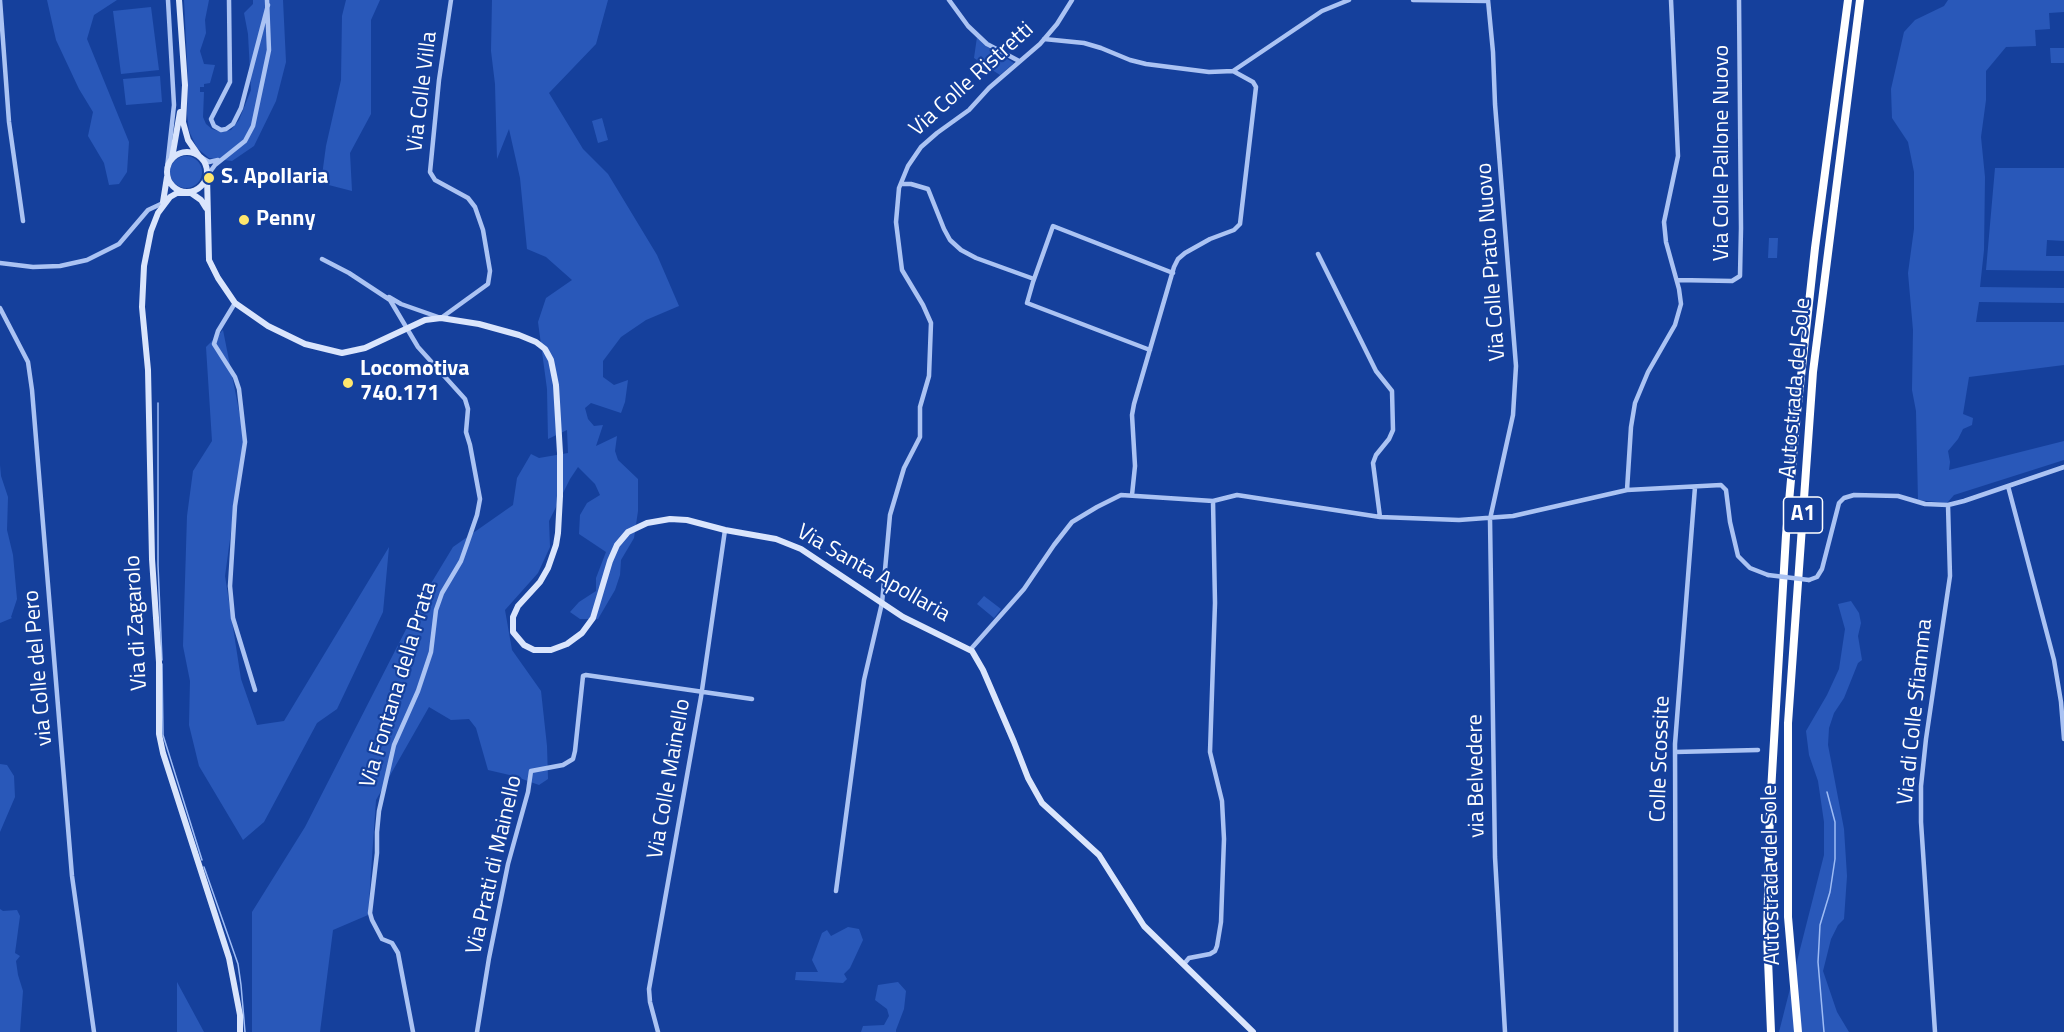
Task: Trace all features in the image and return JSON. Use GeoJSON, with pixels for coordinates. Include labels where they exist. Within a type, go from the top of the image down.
{"type":"FeatureCollection","features":[{"type":"Feature","properties":{"kind":"highway","name":"Autostrada del Sole"},"geometry":{"type":"LineString","coordinates":[[1771,1032],[1767,935],[1770,808],[1786,535],[1815,248],[1848,0]]}},
{"type":"Feature","properties":{"kind":"highway","name":"Autostrada del Sole"},"geometry":{"type":"LineString","coordinates":[[1798,1032],[1788,918],[1788,723],[1813,372],[1860,0]]}},
{"type":"Feature","properties":{"kind":"street"},"geometry":{"type":"LineString","coordinates":[[0,0],[9,122],[23,221]]}},
{"type":"Feature","properties":{"kind":"street"},"geometry":{"type":"LineString","coordinates":[[168,0],[174,99],[167,176],[174,188],[198,197],[207,212]]}},
{"type":"Feature","properties":{"kind":"street"},"geometry":{"type":"LineString","coordinates":[[179,0],[185,85],[184,127],[189,142],[206,167],[207,176]]}},
{"type":"Feature","properties":{"kind":"street"},"geometry":{"type":"LineString","coordinates":[[229,0],[230,82],[229,88],[211,118],[212,124],[219,129],[226,129],[233,124],[241,108],[267,2]]}},
{"type":"Feature","properties":{"kind":"street","name":"Via Colle Villa"},"geometry":{"type":"LineString","coordinates":[[441,318],[488,284],[490,271],[483,230],[475,207],[468,198],[435,180],[430,172],[439,80],[451,0]]}},
{"type":"Feature","properties":{"kind":"street"},"geometry":{"type":"LineString","coordinates":[[949,0],[968,26],[987,44],[1019,61]]}},
{"type":"Feature","properties":{"kind":"street","name":"Via Colle Ristretti"},"geometry":{"type":"LineString","coordinates":[[836,891],[864,680],[882,603],[890,515],[904,468],[920,437],[920,407],[929,376],[931,323],[902,270],[896,222],[900,184],[908,166],[921,147],[969,110],[989,88],[1027,56],[1044,39],[1072,0]]}},
{"type":"Feature","properties":{"kind":"street"},"geometry":{"type":"LineString","coordinates":[[1233,71],[1322,11],[1349,0]]}},
{"type":"Feature","properties":{"kind":"street"},"geometry":{"type":"LineString","coordinates":[[1413,0],[1488,0]]}},
{"type":"Feature","properties":{"kind":"street","name":"Via Colle Prato Nuovo"},"geometry":{"type":"LineString","coordinates":[[1488,0],[1516,379],[1507,444],[1490,519]]}},
{"type":"Feature","properties":{"kind":"street"},"geometry":{"type":"LineString","coordinates":[[1627,490],[1635,403],[1648,372],[1675,325],[1681,304],[1677,280],[1669,255],[1664,222],[1678,156],[1671,0]]}},
{"type":"Feature","properties":{"kind":"street","name":"Via Colle Pallone Nuovo"},"geometry":{"type":"LineString","coordinates":[[1677,280],[1732,281],[1738,279],[1740,274],[1739,0]]}},
{"type":"Feature","properties":{"kind":"street"},"geometry":{"type":"LineString","coordinates":[[0,263],[33,267],[60,266],[87,260],[119,243],[148,210],[163,203],[174,194],[196,190],[202,185],[213,167],[245,141],[254,123],[270,39],[267,2]]}},
{"type":"Feature","properties":{"kind":"street"},"geometry":{"type":"LineString","coordinates":[[1044,39],[1084,44],[1146,64],[1209,72],[1233,71],[1253,82],[1256,87],[1242,219],[1234,231],[1209,239],[1181,256],[1176,263],[1134,404],[1135,457],[1132,495]]}},
{"type":"Feature","properties":{"kind":"street"},"geometry":{"type":"LineString","coordinates":[[167,168],[172,159],[185,85]]}},
{"type":"Feature","properties":{"kind":"street"},"geometry":{"type":"LineString","coordinates":[[172,159],[182,153],[194,154],[211,162],[226,156]]}},
{"type":"Feature","properties":{"kind":"street","name":"Via di Zagarolo"},"geometry":{"type":"LineString","coordinates":[[167,176],[163,203],[149,240],[144,266],[142,307],[148,370],[152,548],[159,662],[159,734],[163,753],[230,958],[240,1015],[240,1032]]}},
{"type":"Feature","properties":{"kind":"street","name":"Via Santa Apollaria"},"geometry":{"type":"LineString","coordinates":[[207,176],[209,261],[235,303],[268,326],[299,342],[337,353],[360,350],[425,320],[441,318],[479,324],[519,335],[540,345],[551,360],[556,385],[560,453],[561,496],[558,533],[548,568],[540,582],[518,606],[513,617],[513,632],[524,645],[538,651],[551,650],[567,644],[582,633],[592,618],[614,552],[622,538],[631,530],[652,522],[677,519],[769,537],[794,545],[911,622],[970,650]]}},
{"type":"Feature","properties":{"kind":"street"},"geometry":{"type":"LineString","coordinates":[[900,184],[911,184],[928,189],[944,229],[961,250],[976,258],[1034,279]]}},
{"type":"Feature","properties":{"kind":"street"},"geometry":{"type":"LineString","coordinates":[[1150,350],[1027,303],[1034,279],[1053,226],[1173,273]]}},
{"type":"Feature","properties":{"kind":"street"},"geometry":{"type":"LineString","coordinates":[[1318,254],[1376,371],[1390,387],[1392,393],[1393,430],[1373,463],[1380,516]]}},
{"type":"Feature","properties":{"kind":"street"},"geometry":{"type":"LineString","coordinates":[[322,260],[401,304],[441,318]]}},
{"type":"Feature","properties":{"kind":"street","name":"Via Fontana della Prata"},"geometry":{"type":"LineString","coordinates":[[375,289],[390,300],[425,357],[467,402],[465,429],[480,499],[477,515],[461,561],[442,593],[436,610],[431,652],[418,691],[394,745],[379,811],[370,911],[381,938],[392,943],[399,956],[413,1032]]}},
{"type":"Feature","properties":{"kind":"street"},"geometry":{"type":"LineString","coordinates":[[235,303],[218,331],[214,344],[235,377],[239,389],[245,442],[235,506],[230,586],[233,618],[255,690]]}},
{"type":"Feature","properties":{"kind":"street","name":"via Colle del Pero"},"geometry":{"type":"LineString","coordinates":[[0,308],[28,362],[32,390],[72,873],[94,1032]]}},
{"type":"Feature","properties":{"kind":"street"},"geometry":{"type":"LineString","coordinates":[[1253,1032],[1137,917],[1099,855],[1042,803],[1028,778],[983,670],[970,650],[1024,589],[1072,522],[1113,498],[1132,495],[1213,501],[1238,495],[1380,516],[1459,520],[1490,519],[1534,512],[1627,490],[1721,485],[1725,487],[1738,556],[1750,568],[1768,575],[1809,580],[1817,577],[1822,569],[1839,503],[1844,498],[1854,495],[1898,496],[1925,504],[1948,505],[2064,467]]}},
{"type":"Feature","properties":{"kind":"street"},"geometry":{"type":"LineString","coordinates":[[2008,486],[2054,660],[2064,739]]}},
{"type":"Feature","properties":{"kind":"street","name":"Colle Scossite"},"geometry":{"type":"LineString","coordinates":[[1676,1032],[1675,752],[1695,487]]}},
{"type":"Feature","properties":{"kind":"street"},"geometry":{"type":"LineString","coordinates":[[1184,964],[1189,958],[1215,951],[1221,922],[1224,839],[1222,801],[1210,752],[1215,603],[1213,501]]}},
{"type":"Feature","properties":{"kind":"street","name":"Via di Colle Sfiamma"},"geometry":{"type":"LineString","coordinates":[[1935,1032],[1921,796],[1926,739],[1950,576],[1948,505]]}},
{"type":"Feature","properties":{"kind":"street","name":"via Belvedere"},"geometry":{"type":"LineString","coordinates":[[1490,519],[1495,846],[1505,1032]]}},
{"type":"Feature","properties":{"kind":"street","name":"Via Colle Mainello"},"geometry":{"type":"LineString","coordinates":[[658,1032],[648,991],[702,692],[726,530]]}},
{"type":"Feature","properties":{"kind":"street","name":"Via Prati di Mainello"},"geometry":{"type":"LineString","coordinates":[[477,1032],[508,864],[528,792],[531,771],[563,765],[573,759],[583,676],[702,692]]}},
{"type":"Feature","properties":{"kind":"street"},"geometry":{"type":"LineString","coordinates":[[702,692],[752,699]]}},
{"type":"Feature","properties":{"kind":"street"},"geometry":{"type":"LineString","coordinates":[[1675,752],[1758,750]]}},
{"type":"Feature","properties":{"kind":"shaded area"},"geometry":{"type":"Polygon","coordinates":[[[47,0],[117,0],[94,15],[87,39],[129,142],[127,172],[119,184],[109,185],[104,163],[88,136],[93,112],[79,89],[56,40],[47,0]]]}},
{"type":"Feature","properties":{"kind":"shaded area"},"geometry":{"type":"Polygon","coordinates":[[[184,0],[209,0],[205,20],[206,33],[200,51],[204,64],[215,65],[210,83],[200,87],[200,92],[204,92],[203,117],[206,124],[221,132],[231,130],[239,120],[251,90],[248,34],[244,13],[253,4],[253,0],[283,0],[286,62],[276,101],[254,146],[232,161],[209,158],[197,148],[189,131],[184,0]]]}},
{"type":"Feature","properties":{"kind":"shaded area"},"geometry":{"type":"Polygon","coordinates":[[[346,0],[380,0],[371,20],[371,114],[350,153],[352,191],[321,183],[326,146],[341,80],[342,16],[346,0]]]}},
{"type":"Feature","properties":{"kind":"shaded area"},"geometry":{"type":"Polygon","coordinates":[[[492,0],[608,0],[596,44],[549,93],[583,149],[608,174],[657,255],[679,306],[646,320],[621,337],[603,361],[603,377],[614,385],[628,380],[621,413],[591,403],[585,408],[588,419],[594,426],[603,425],[596,446],[617,436],[615,451],[618,460],[638,479],[638,511],[634,538],[621,560],[620,575],[615,590],[598,619],[580,619],[570,612],[579,602],[596,591],[596,578],[606,552],[579,534],[580,515],[587,503],[600,495],[595,484],[578,467],[549,521],[550,547],[538,573],[505,610],[512,650],[541,691],[548,779],[539,785],[488,770],[476,728],[469,719],[451,720],[429,707],[376,800],[368,915],[333,930],[320,1032],[252,1032],[252,912],[305,827],[421,600],[453,547],[513,505],[517,478],[531,454],[539,458],[568,453],[567,430],[548,439],[547,389],[538,322],[546,298],[572,280],[546,257],[527,249],[520,178],[509,129],[497,159],[495,84],[491,51],[492,0]]]}},
{"type":"Feature","properties":{"kind":"shaded area"},"geometry":{"type":"Polygon","coordinates":[[[1948,0],[2064,0],[2064,12],[2049,13],[2050,29],[2035,30],[2036,46],[2006,47],[1986,71],[1986,100],[1981,137],[1985,177],[1984,250],[1980,287],[2064,288],[2064,303],[1979,302],[1976,322],[2064,322],[2064,365],[1969,377],[1963,414],[1973,418],[1972,425],[1963,429],[1948,451],[1949,470],[2064,441],[2064,460],[1954,495],[1947,503],[1918,500],[1916,411],[1912,390],[1913,330],[1908,273],[1914,229],[1914,172],[1908,142],[1892,118],[1891,89],[1904,32],[1915,20],[1944,6],[1948,0]]]}},
{"type":"Feature","properties":{"kind":"shaded area"},"geometry":{"type":"Polygon","coordinates":[[[151,7],[159,70],[121,74],[113,11],[151,7]]]}},
{"type":"Feature","properties":{"kind":"shaded area"},"geometry":{"type":"Polygon","coordinates":[[[977,37],[989,48],[1014,63],[1000,75],[974,58],[977,37]]]}},
{"type":"Feature","properties":{"kind":"shaded area"},"geometry":{"type":"Polygon","coordinates":[[[2050,48],[2064,48],[2064,63],[2051,63],[2050,48]]]}},
{"type":"Feature","properties":{"kind":"shaded area"},"geometry":{"type":"Polygon","coordinates":[[[160,76],[162,102],[126,105],[123,79],[160,76]]]}},
{"type":"Feature","properties":{"kind":"shaded area"},"geometry":{"type":"Polygon","coordinates":[[[602,118],[608,140],[598,143],[592,121],[602,118]]]}},
{"type":"Feature","properties":{"kind":"shaded area"},"geometry":{"type":"Polygon","coordinates":[[[186,156],[198,160],[202,172],[198,184],[186,188],[174,184],[170,172],[174,160],[186,156]]]}},
{"type":"Feature","properties":{"kind":"shaded area"},"geometry":{"type":"Polygon","coordinates":[[[1995,168],[2064,168],[2064,241],[2047,240],[2046,256],[2064,256],[2064,271],[1986,270],[1995,168]]]}},
{"type":"Feature","properties":{"kind":"shaded area"},"geometry":{"type":"Polygon","coordinates":[[[1769,238],[1778,238],[1777,258],[1768,258],[1769,238]]]}},
{"type":"Feature","properties":{"kind":"shaded area"},"geometry":{"type":"Polygon","coordinates":[[[223,330],[244,436],[225,576],[241,679],[257,725],[284,721],[389,547],[383,612],[337,709],[317,723],[264,822],[243,840],[199,766],[189,725],[190,681],[183,646],[187,516],[193,471],[212,441],[206,347],[223,330]]]}},
{"type":"Feature","properties":{"kind":"shaded area"},"geometry":{"type":"Polygon","coordinates":[[[0,465],[8,497],[7,530],[13,555],[17,599],[12,618],[0,623],[0,465]]]}},
{"type":"Feature","properties":{"kind":"shaded area"},"geometry":{"type":"Polygon","coordinates":[[[984,596],[1001,609],[994,618],[977,604],[984,596]]]}},
{"type":"Feature","properties":{"kind":"shaded area"},"geometry":{"type":"Polygon","coordinates":[[[1851,601],[1859,613],[1861,623],[1858,636],[1862,660],[1858,663],[1844,698],[1834,713],[1829,728],[1828,745],[1844,829],[1847,876],[1844,919],[1831,939],[1823,971],[1837,1012],[1849,1032],[1779,1032],[1824,855],[1824,822],[1818,781],[1809,755],[1806,731],[1839,669],[1845,629],[1838,604],[1851,601]]]}},
{"type":"Feature","properties":{"kind":"shaded area"},"geometry":{"type":"Polygon","coordinates":[[[0,764],[7,765],[14,776],[15,797],[0,832],[0,764]]]}},
{"type":"Feature","properties":{"kind":"shaded area"},"geometry":{"type":"Polygon","coordinates":[[[0,909],[3,911],[17,910],[20,916],[15,953],[20,956],[16,961],[23,991],[20,1032],[0,1032],[0,909]]]}},
{"type":"Feature","properties":{"kind":"shaded area"},"geometry":{"type":"Polygon","coordinates":[[[848,927],[859,929],[863,940],[850,968],[844,974],[847,979],[843,983],[795,980],[796,972],[818,972],[812,960],[822,933],[827,930],[831,936],[848,927]]]}},
{"type":"Feature","properties":{"kind":"shaded area"},"geometry":{"type":"Polygon","coordinates":[[[177,982],[204,1032],[177,1032],[177,982]]]}},
{"type":"Feature","properties":{"kind":"shaded area"},"geometry":{"type":"Polygon","coordinates":[[[898,982],[906,991],[904,1009],[896,1032],[861,1032],[863,1026],[884,1025],[889,1016],[887,1009],[875,1000],[878,985],[898,982]]]}},
{"type":"Feature","properties":{"kind":"waterway"},"geometry":{"type":"LineString","coordinates":[[158,403],[158,565],[162,660]]}},
{"type":"Feature","properties":{"kind":"waterway"},"geometry":{"type":"LineString","coordinates":[[162,664],[163,735],[202,860]]}},
{"type":"Feature","properties":{"kind":"waterway"},"geometry":{"type":"LineString","coordinates":[[1824,1032],[1818,962],[1820,925],[1830,892],[1835,859],[1835,822],[1827,792]]}},
{"type":"Feature","properties":{"kind":"waterway"},"geometry":{"type":"LineString","coordinates":[[204,867],[238,964],[245,1032]]}},
{"type":"Feature","properties":{"kind":"place","name":"S. Apollaria"},"geometry":{"type":"Point","coordinates":[209,178]}},
{"type":"Feature","properties":{"kind":"place","name":"Penny"},"geometry":{"type":"Point","coordinates":[244,220]}},
{"type":"Feature","properties":{"kind":"place","name":"Locomotiva 740.171"},"geometry":{"type":"Point","coordinates":[348,383]}}]}
